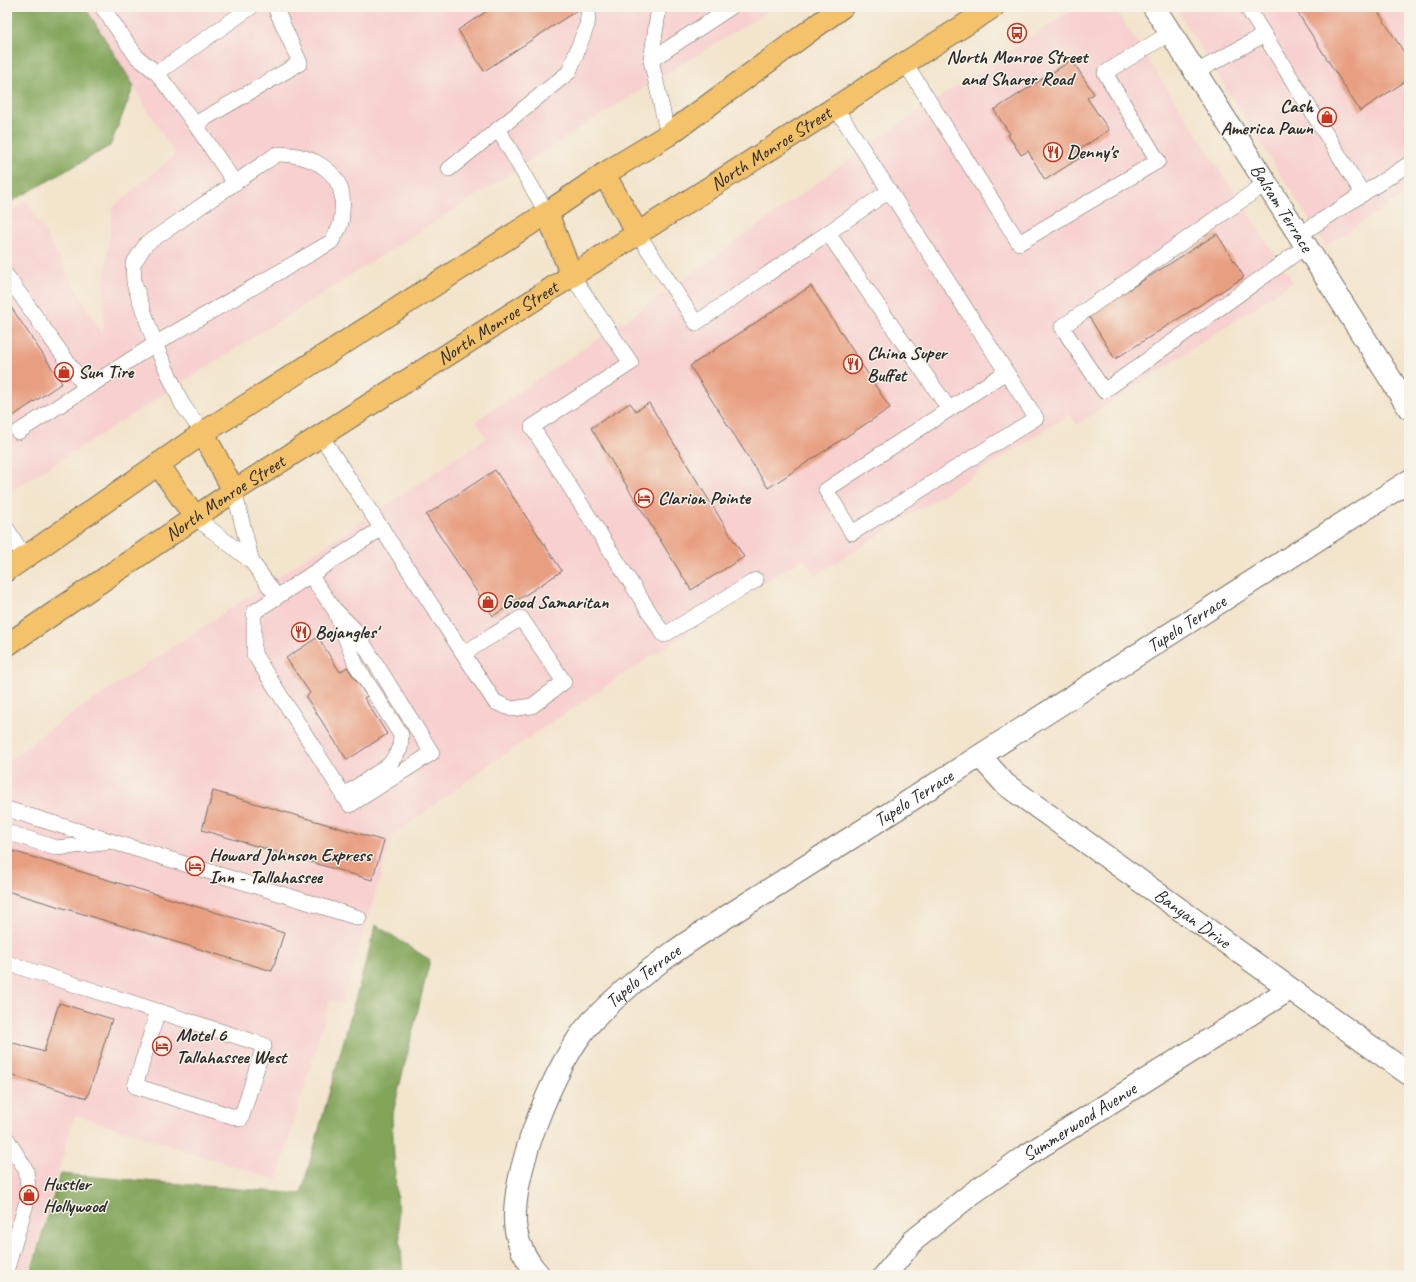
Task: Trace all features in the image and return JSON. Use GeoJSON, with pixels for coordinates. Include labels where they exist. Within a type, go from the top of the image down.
{"type":"FeatureCollection","features":[{"type":"Feature","properties":{"kind":"main road"},"geometry":{"type":"LineString","coordinates":[[7,570],[203,433],[547,213],[604,174],[668,135],[842,7]]}},
{"type":"Feature","properties":{"kind":"main road","name":"North Monroe Street"},"geometry":{"type":"LineString","coordinates":[[7,645],[234,491],[993,7]]}},
{"type":"Feature","properties":{"kind":"main road"},"geometry":{"type":"LineString","coordinates":[[604,174],[638,234]]}},
{"type":"Feature","properties":{"kind":"main road"},"geometry":{"type":"LineString","coordinates":[[547,213],[572,276]]}},
{"type":"Feature","properties":{"kind":"main road"},"geometry":{"type":"LineString","coordinates":[[203,433],[234,491]]}},
{"type":"Feature","properties":{"kind":"main road"},"geometry":{"type":"LineString","coordinates":[[158,464],[195,518]]}},
{"type":"Feature","properties":{"kind":"street","name":"Balsam Terrace"},"geometry":{"type":"LineString","coordinates":[[1154,7],[1409,408]]}},
{"type":"Feature","properties":{"kind":"street","name":"Tupelo Terrace"},"geometry":{"type":"LineString","coordinates":[[539,1275],[522,1249],[516,1229],[515,1199],[520,1172],[547,1097],[573,1047],[590,1023],[630,984],[684,943],[980,756],[1409,481]]}},
{"type":"Feature","properties":{"kind":"street","name":"Banyan Drive"},"geometry":{"type":"LineString","coordinates":[[980,756],[1005,784],[1409,1074]]}},
{"type":"Feature","properties":{"kind":"street","name":"Summerwood Avenue"},"geometry":{"type":"LineString","coordinates":[[885,1275],[913,1241],[970,1195],[1024,1157],[1290,989]]}},
{"type":"Feature","properties":{"kind":"lane"},"geometry":{"type":"LineString","coordinates":[[157,74],[251,7]]}},
{"type":"Feature","properties":{"kind":"lane"},"geometry":{"type":"LineString","coordinates":[[195,124],[300,63],[276,7]]}},
{"type":"Feature","properties":{"kind":"lane"},"geometry":{"type":"LineString","coordinates":[[449,169],[569,72],[587,25],[589,7]]}},
{"type":"Feature","properties":{"kind":"lane"},"geometry":{"type":"LineString","coordinates":[[659,7],[651,60],[668,135]]}},
{"type":"Feature","properties":{"kind":"lane"},"geometry":{"type":"LineString","coordinates":[[651,60],[731,7]]}},
{"type":"Feature","properties":{"kind":"lane"},"geometry":{"type":"LineString","coordinates":[[1247,7],[1363,194]]}},
{"type":"Feature","properties":{"kind":"lane"},"geometry":{"type":"LineString","coordinates":[[106,8],[137,57],[157,74],[195,124],[235,183]]}},
{"type":"Feature","properties":{"kind":"lane"},"geometry":{"type":"LineString","coordinates":[[905,63],[1019,243],[1158,161],[1105,73],[1170,33]]}},
{"type":"Feature","properties":{"kind":"lane"},"geometry":{"type":"LineString","coordinates":[[1196,72],[1264,35]]}},
{"type":"Feature","properties":{"kind":"lane"},"geometry":{"type":"LineString","coordinates":[[836,108],[1036,418],[852,532],[826,490],[1006,372]]}},
{"type":"Feature","properties":{"kind":"lane"},"geometry":{"type":"LineString","coordinates":[[498,129],[547,213]]}},
{"type":"Feature","properties":{"kind":"lane"},"geometry":{"type":"LineString","coordinates":[[18,432],[155,344],[331,242],[340,225],[343,200],[338,182],[329,170],[309,158],[294,154],[277,154],[146,244],[133,264],[134,283],[155,344],[182,404],[203,433]]}},
{"type":"Feature","properties":{"kind":"lane"},"geometry":{"type":"LineString","coordinates":[[1266,183],[1062,327],[1104,391],[1363,194],[1409,164]]}},
{"type":"Feature","properties":{"kind":"lane"},"geometry":{"type":"LineString","coordinates":[[638,234],[696,323],[890,191]]}},
{"type":"Feature","properties":{"kind":"lane"},"geometry":{"type":"LineString","coordinates":[[828,233],[949,409]]}},
{"type":"Feature","properties":{"kind":"lane"},"geometry":{"type":"LineString","coordinates":[[7,276],[86,388]]}},
{"type":"Feature","properties":{"kind":"lane"},"geometry":{"type":"LineString","coordinates":[[572,276],[631,363],[532,427],[664,635],[756,580]]}},
{"type":"Feature","properties":{"kind":"lane"},"geometry":{"type":"LineString","coordinates":[[321,436],[495,702],[512,709],[532,706],[564,682],[521,618],[464,653]]}},
{"type":"Feature","properties":{"kind":"lane"},"geometry":{"type":"LineString","coordinates":[[234,491],[252,562]]}},
{"type":"Feature","properties":{"kind":"lane"},"geometry":{"type":"LineString","coordinates":[[195,518],[252,562],[277,597]]}},
{"type":"Feature","properties":{"kind":"lane"},"geometry":{"type":"LineString","coordinates":[[310,575],[334,609],[354,629],[432,753],[350,806],[254,654],[254,612],[310,575],[382,528]]}},
{"type":"Feature","properties":{"kind":"lane"},"geometry":{"type":"LineString","coordinates":[[7,529],[25,558]]}},
{"type":"Feature","properties":{"kind":"lane"},"geometry":{"type":"LineString","coordinates":[[334,609],[356,665],[401,735],[400,749],[389,765],[343,796]]}},
{"type":"Feature","properties":{"kind":"lane"},"geometry":{"type":"LineString","coordinates":[[7,809],[360,918]]}},
{"type":"Feature","properties":{"kind":"lane"},"geometry":{"type":"LineString","coordinates":[[7,832],[56,848],[111,842]]}},
{"type":"Feature","properties":{"kind":"lane"},"geometry":{"type":"LineString","coordinates":[[7,963],[158,1011],[264,1045],[241,1119],[134,1086],[158,1011]]}},
{"type":"Feature","properties":{"kind":"lane"},"geometry":{"type":"LineString","coordinates":[[7,1139],[26,1170],[29,1194],[7,1268]]}},
{"type":"Feature","properties":{"kind":"shaded area"},"geometry":{"type":"Polygon","coordinates":[[[85,7],[775,7],[627,98],[7,494],[7,213],[27,201],[103,335],[104,284],[113,207],[175,155],[85,7]]]}},
{"type":"Feature","properties":{"kind":"shaded area"},"geometry":{"type":"Polygon","coordinates":[[[1076,7],[1114,7],[1293,282],[1077,425],[1070,414],[816,575],[803,558],[633,668],[493,762],[393,835],[342,1004],[330,1000],[277,1180],[75,1115],[27,1275],[7,1275],[7,762],[51,728],[487,438],[476,421],[635,314],[885,134],[1076,7]]]}},
{"type":"Feature","properties":{"kind":"shaded area","name":"Cash America Pawn"},"geometry":{"type":"Polygon","coordinates":[[[1179,7],[1409,7],[1409,191],[1326,246],[1176,9],[1179,7]]]}},
{"type":"Feature","properties":{"kind":"green space"},"geometry":{"type":"Polygon","coordinates":[[[7,7],[85,7],[134,86],[110,146],[7,204],[7,7]]]}},
{"type":"Feature","properties":{"kind":"green space"},"geometry":{"type":"Polygon","coordinates":[[[376,925],[430,960],[392,1117],[403,1275],[30,1275],[60,1174],[301,1194],[376,925]]]}},
{"type":"Feature","properties":{"kind":"building"},"geometry":{"type":"Polygon","coordinates":[[[489,7],[574,7],[576,11],[484,71],[458,30],[490,9],[489,7]]]}},
{"type":"Feature","properties":{"kind":"building"},"geometry":{"type":"Polygon","coordinates":[[[1294,7],[1375,7],[1409,60],[1409,79],[1360,111],[1294,7]]]}},
{"type":"Feature","properties":{"kind":"building"},"geometry":{"type":"Polygon","coordinates":[[[1072,60],[1094,94],[1087,98],[1109,130],[1077,151],[1081,157],[1045,180],[1028,151],[1021,155],[1008,135],[1010,134],[994,110],[1072,60]]]}},
{"type":"Feature","properties":{"kind":"building"},"geometry":{"type":"Polygon","coordinates":[[[1217,234],[1244,277],[1115,359],[1088,315],[1217,234]]]}},
{"type":"Feature","properties":{"kind":"building"},"geometry":{"type":"Polygon","coordinates":[[[811,286],[890,408],[768,488],[690,366],[811,286]]]}},
{"type":"Feature","properties":{"kind":"building"},"geometry":{"type":"Polygon","coordinates":[[[7,301],[62,383],[13,416],[7,407],[7,301]]]}},
{"type":"Feature","properties":{"kind":"building"},"geometry":{"type":"Polygon","coordinates":[[[630,403],[636,411],[649,403],[744,557],[691,590],[591,428],[630,403]]]}},
{"type":"Feature","properties":{"kind":"building"},"geometry":{"type":"Polygon","coordinates":[[[495,470],[562,571],[493,616],[426,515],[495,470]]]}},
{"type":"Feature","properties":{"kind":"building"},"geometry":{"type":"Polygon","coordinates":[[[318,637],[340,672],[347,667],[367,696],[364,698],[387,734],[347,760],[306,697],[310,693],[286,658],[318,637]]]}},
{"type":"Feature","properties":{"kind":"building"},"geometry":{"type":"Polygon","coordinates":[[[213,791],[384,841],[372,880],[202,830],[213,791]]]}},
{"type":"Feature","properties":{"kind":"building"},"geometry":{"type":"Polygon","coordinates":[[[9,850],[284,933],[272,971],[7,891],[7,858],[9,850]]]}},
{"type":"Feature","properties":{"kind":"building"},"geometry":{"type":"Polygon","coordinates":[[[59,1003],[112,1019],[87,1098],[7,1074],[7,1041],[44,1052],[59,1003]]]}},
{"type":"Feature","properties":{"kind":"place","name":"North Monroe Street and Sharer Road"},"geometry":{"type":"Point","coordinates":[1017,33]}},
{"type":"Feature","properties":{"kind":"place","name":"Cash America Pawn"},"geometry":{"type":"Point","coordinates":[1327,117]}},
{"type":"Feature","properties":{"kind":"place","name":"Denny's"},"geometry":{"type":"Point","coordinates":[1053,152]}},
{"type":"Feature","properties":{"kind":"place","name":"China Super Buffet"},"geometry":{"type":"Point","coordinates":[853,364]}},
{"type":"Feature","properties":{"kind":"place","name":"Sun Tire"},"geometry":{"type":"Point","coordinates":[64,372]}},
{"type":"Feature","properties":{"kind":"place","name":"Clarion Pointe"},"geometry":{"type":"Point","coordinates":[644,498]}},
{"type":"Feature","properties":{"kind":"place","name":"Good Samaritan"},"geometry":{"type":"Point","coordinates":[488,602]}},
{"type":"Feature","properties":{"kind":"place","name":"Bojangles'"},"geometry":{"type":"Point","coordinates":[301,632]}},
{"type":"Feature","properties":{"kind":"place","name":"Howard Johnson Express Inn - Tallahassee"},"geometry":{"type":"Point","coordinates":[195,866]}},
{"type":"Feature","properties":{"kind":"place","name":"Motel 6 Tallahassee West"},"geometry":{"type":"Point","coordinates":[162,1046]}},
{"type":"Feature","properties":{"kind":"place","name":"Hustler Hollywood"},"geometry":{"type":"Point","coordinates":[29,1195]}}]}
